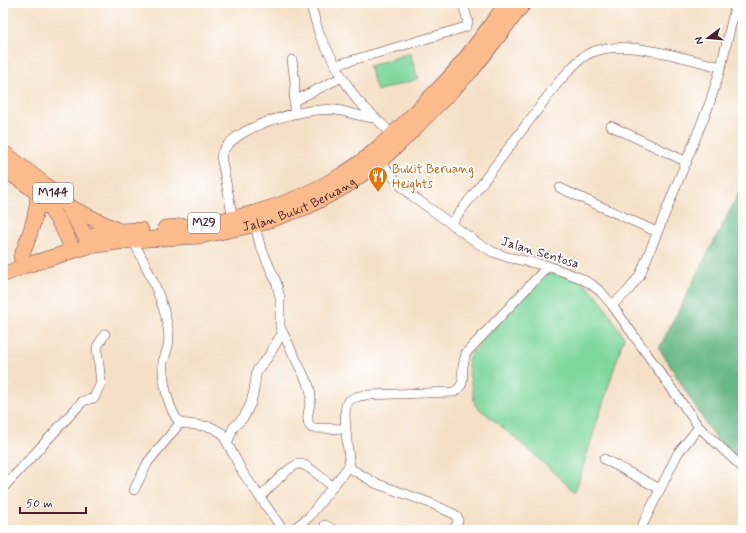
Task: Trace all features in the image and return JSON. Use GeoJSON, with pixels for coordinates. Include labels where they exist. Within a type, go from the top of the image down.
{"type":"FeatureCollection","features":[{"type":"Feature","properties":{"kind":"main road","name":"Jalan Bukit Beruang"},"geometry":{"type":"LineString","coordinates":[[396,139],[450,76],[507,3]]}},
{"type":"Feature","properties":{"kind":"main road","name":"Jalan Bukit Beruang"},"geometry":{"type":"LineString","coordinates":[[88,241],[201,236],[255,225],[309,206],[346,186],[472,70],[524,3]]}},
{"type":"Feature","properties":{"kind":"main road","name":"M144"},"geometry":{"type":"LineString","coordinates":[[3,152],[44,184],[67,206],[88,241]]}},
{"type":"Feature","properties":{"kind":"main road","name":"Jalan Bukit Beruang"},"geometry":{"type":"LineString","coordinates":[[3,265],[21,258],[71,246],[119,231],[183,227],[233,219],[254,213],[302,196],[377,157]]}},
{"type":"Feature","properties":{"kind":"main road","name":"M144"},"geometry":{"type":"LineString","coordinates":[[3,168],[38,194],[52,211],[71,246]]}},
{"type":"Feature","properties":{"kind":"main road"},"geometry":{"type":"LineString","coordinates":[[21,258],[28,240],[38,194]]}},
{"type":"Feature","properties":{"kind":"main road"},"geometry":{"type":"LineString","coordinates":[[67,206],[119,231]]}},
{"type":"Feature","properties":{"kind":"main road","name":"Jalan Bukit Beruang"},"geometry":{"type":"LineString","coordinates":[[3,275],[71,246]]}},
{"type":"Feature","properties":{"kind":"street"},"geometry":{"type":"LineString","coordinates":[[310,3],[320,36],[342,77],[357,100],[396,139]]}},
{"type":"Feature","properties":{"kind":"street"},"geometry":{"type":"LineString","coordinates":[[336,65],[466,27],[468,22],[463,3]]}},
{"type":"Feature","properties":{"kind":"street"},"geometry":{"type":"LineString","coordinates":[[612,305],[628,291],[640,275],[687,162],[709,105],[721,67],[736,3]]}},
{"type":"Feature","properties":{"kind":"street"},"geometry":{"type":"LineString","coordinates":[[451,224],[557,84],[583,57],[598,50],[612,47],[629,47],[659,52],[721,67]]}},
{"type":"Feature","properties":{"kind":"street"},"geometry":{"type":"LineString","coordinates":[[292,60],[295,82],[294,114]]}},
{"type":"Feature","properties":{"kind":"street"},"geometry":{"type":"LineString","coordinates":[[294,101],[342,77]]}},
{"type":"Feature","properties":{"kind":"street"},"geometry":{"type":"LineString","coordinates":[[233,219],[221,156],[235,139],[246,131],[258,125],[304,111],[335,110],[366,118],[375,118]]}},
{"type":"Feature","properties":{"kind":"street"},"geometry":{"type":"LineString","coordinates":[[611,126],[687,162]]}},
{"type":"Feature","properties":{"kind":"street","name":"Jalan Sentosa"},"geometry":{"type":"LineString","coordinates":[[377,157],[397,182],[411,195],[479,244],[493,252],[507,257],[548,266],[578,277],[591,284],[601,292],[612,305],[699,427],[743,468]]}},
{"type":"Feature","properties":{"kind":"street"},"geometry":{"type":"LineString","coordinates":[[560,188],[657,232]]}},
{"type":"Feature","properties":{"kind":"street"},"geometry":{"type":"LineString","coordinates":[[255,225],[260,246],[277,284],[280,298],[279,321],[282,333],[309,386],[311,394],[308,421],[309,426],[312,428],[346,429]]}},
{"type":"Feature","properties":{"kind":"street"},"geometry":{"type":"LineString","coordinates":[[133,240],[159,299],[167,322],[169,342],[164,360],[164,379],[167,394],[174,414],[180,423],[211,427],[222,433],[243,473],[283,530]]}},
{"type":"Feature","properties":{"kind":"street"},"geometry":{"type":"LineString","coordinates":[[350,468],[344,414],[346,405],[355,397],[366,395],[454,392],[461,387],[464,379],[463,366],[466,353],[548,266]]}},
{"type":"Feature","properties":{"kind":"street"},"geometry":{"type":"LineString","coordinates":[[228,442],[233,428],[244,417],[251,403],[257,370],[268,357],[282,333]]}},
{"type":"Feature","properties":{"kind":"street"},"geometry":{"type":"LineString","coordinates":[[3,488],[83,401],[94,398],[101,383],[97,347],[105,334]]}},
{"type":"Feature","properties":{"kind":"street"},"geometry":{"type":"LineString","coordinates":[[134,490],[148,462],[180,423]]}},
{"type":"Feature","properties":{"kind":"street"},"geometry":{"type":"LineString","coordinates":[[640,530],[678,453],[699,427]]}},
{"type":"Feature","properties":{"kind":"street"},"geometry":{"type":"LineString","coordinates":[[604,459],[660,490]]}},
{"type":"Feature","properties":{"kind":"street"},"geometry":{"type":"LineString","coordinates":[[260,497],[286,472],[298,464],[302,464],[332,486]]}},
{"type":"Feature","properties":{"kind":"street"},"geometry":{"type":"LineString","coordinates":[[292,530],[309,517],[346,468],[350,468],[375,484],[430,503],[454,514],[458,518],[458,521],[454,530]]}},
{"type":"Feature","properties":{"kind":"street"},"geometry":{"type":"LineString","coordinates":[[325,525],[334,530]]}},
{"type":"Feature","properties":{"kind":"green space"},"geometry":{"type":"Polygon","coordinates":[[[410,53],[418,79],[377,91],[369,66],[410,53]]]}},
{"type":"Feature","properties":{"kind":"green space"},"geometry":{"type":"Polygon","coordinates":[[[743,185],[743,462],[714,437],[659,348],[743,185]]]}},
{"type":"Feature","properties":{"kind":"green space"},"geometry":{"type":"Polygon","coordinates":[[[548,273],[578,279],[597,295],[624,337],[575,492],[520,442],[475,405],[468,367],[469,356],[488,334],[548,273]]]}},
{"type":"Feature","properties":{"kind":"place","name":"Bukit Beruang Heights"},"geometry":{"type":"Point","coordinates":[378,193]}}]}
